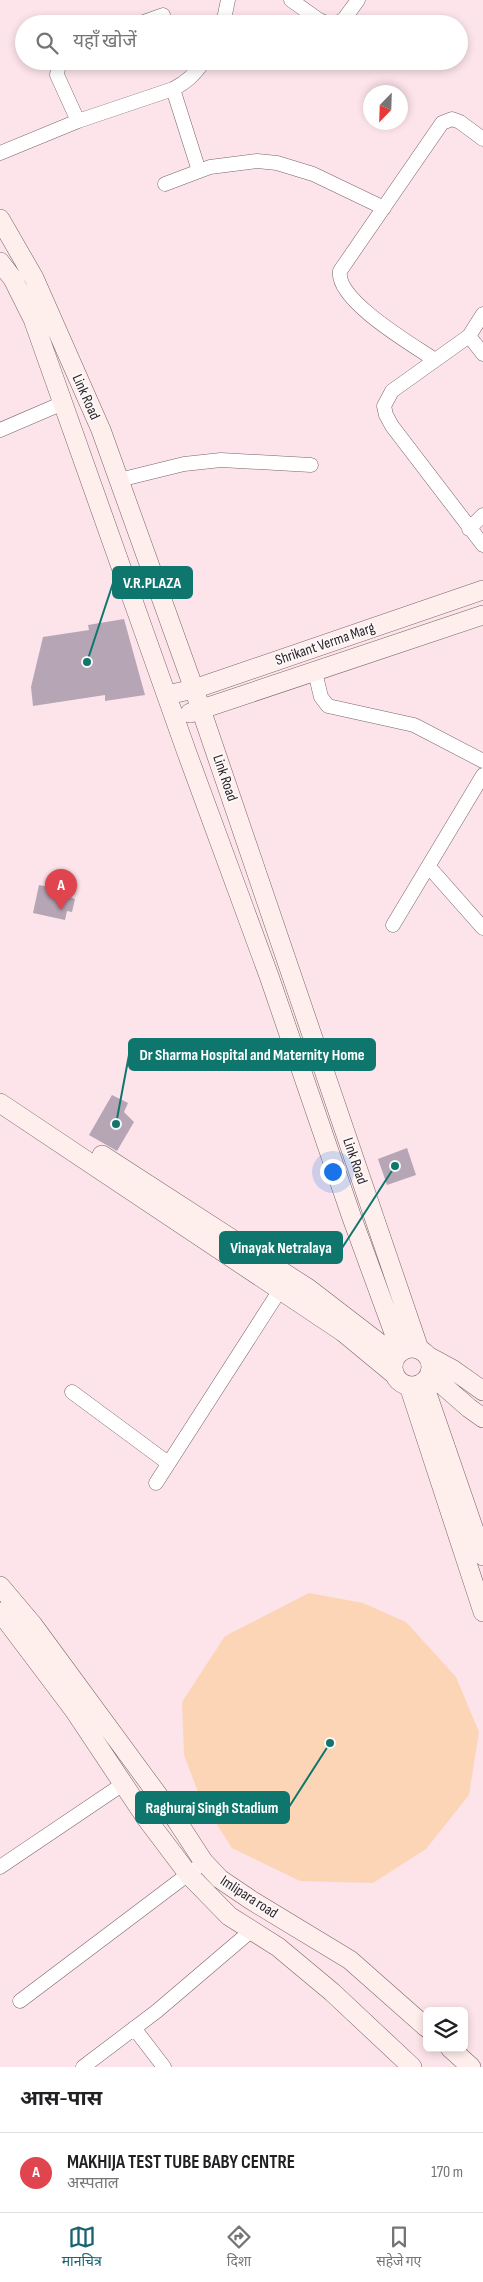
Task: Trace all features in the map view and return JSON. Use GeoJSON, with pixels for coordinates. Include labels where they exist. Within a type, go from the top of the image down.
{"type":"FeatureCollection","features":[{"type":"Feature","properties":{"kind":"street"},"geometry":{"type":"LineString","coordinates":[[225,15],[228,0]]}},
{"type":"Feature","properties":{"kind":"street"},"geometry":{"type":"LineString","coordinates":[[291,0],[312,15]]}},
{"type":"Feature","properties":{"kind":"street"},"geometry":{"type":"LineString","coordinates":[[347,15],[358,0]]}},
{"type":"Feature","properties":{"kind":"street"},"geometry":{"type":"LineString","coordinates":[[58,70],[57,74],[78,121]]}},
{"type":"Feature","properties":{"kind":"street"},"geometry":{"type":"LineString","coordinates":[[0,153],[78,121],[174,89],[195,75],[198,70]]}},
{"type":"Feature","properties":{"kind":"street"},"geometry":{"type":"LineString","coordinates":[[174,89],[199,171]]}},
{"type":"Feature","properties":{"kind":"street"},"geometry":{"type":"LineString","coordinates":[[435,360],[374,319],[349,294],[341,282],[340,271],[442,123],[447,119],[460,122],[483,139]]}},
{"type":"Feature","properties":{"kind":"street"},"geometry":{"type":"LineString","coordinates":[[165,184],[210,167],[257,161],[277,163],[313,174],[384,208]]}},
{"type":"Feature","properties":{"kind":"street","name":"Link Road"},"geometry":{"type":"LineString","coordinates":[[0,219],[34,278],[101,430],[201,709],[413,1366],[483,1612]]}},
{"type":"Feature","properties":{"kind":"street","name":"Link Road"},"geometry":{"type":"LineString","coordinates":[[0,262],[13,279],[33,319],[166,696],[269,976],[352,1218],[413,1366],[483,1556]]}},
{"type":"Feature","properties":{"kind":"street"},"geometry":{"type":"LineString","coordinates":[[483,314],[470,336],[392,391],[384,406],[392,426],[483,545]]}},
{"type":"Feature","properties":{"kind":"street"},"geometry":{"type":"LineString","coordinates":[[470,336],[483,354]]}},
{"type":"Feature","properties":{"kind":"street"},"geometry":{"type":"LineString","coordinates":[[0,430],[63,403]]}},
{"type":"Feature","properties":{"kind":"street"},"geometry":{"type":"LineString","coordinates":[[119,480],[184,464],[221,460],[311,465]]}},
{"type":"Feature","properties":{"kind":"street"},"geometry":{"type":"LineString","coordinates":[[469,529],[483,515]]}},
{"type":"Feature","properties":{"kind":"street","name":"Shrikant Verma Marg"},"geometry":{"type":"LineString","coordinates":[[166,696],[194,689],[483,590]]}},
{"type":"Feature","properties":{"kind":"street","name":"Shrikant Verma Marg"},"geometry":{"type":"LineString","coordinates":[[175,719],[483,615]]}},
{"type":"Feature","properties":{"kind":"street"},"geometry":{"type":"LineString","coordinates":[[315,672],[321,697],[328,706],[414,725],[483,761]]}},
{"type":"Feature","properties":{"kind":"street"},"geometry":{"type":"LineString","coordinates":[[393,926],[482,781]]}},
{"type":"Feature","properties":{"kind":"street"},"geometry":{"type":"LineString","coordinates":[[429,867],[483,928]]}},
{"type":"Feature","properties":{"kind":"street"},"geometry":{"type":"LineString","coordinates":[[0,1089],[309,1289],[483,1418]]}},
{"type":"Feature","properties":{"kind":"street"},"geometry":{"type":"LineString","coordinates":[[0,1102],[343,1332],[413,1366],[452,1369],[483,1391]]}},
{"type":"Feature","properties":{"kind":"street"},"geometry":{"type":"LineString","coordinates":[[156,1483],[280,1290]]}},
{"type":"Feature","properties":{"kind":"street"},"geometry":{"type":"LineString","coordinates":[[72,1392],[168,1463]]}},
{"type":"Feature","properties":{"kind":"street","name":"Imlipara road"},"geometry":{"type":"LineString","coordinates":[[0,1586],[33,1625],[177,1821],[202,1861],[220,1879],[251,1900],[350,1960],[423,2024]]}},
{"type":"Feature","properties":{"kind":"street","name":"Imlipara road"},"geometry":{"type":"LineString","coordinates":[[0,1612],[74,1710],[146,1818],[189,1875],[229,1916],[278,1947],[332,1992],[412,2067]]}},
{"type":"Feature","properties":{"kind":"street"},"geometry":{"type":"LineString","coordinates":[[0,1867],[123,1784]]}},
{"type":"Feature","properties":{"kind":"street"},"geometry":{"type":"LineString","coordinates":[[20,2001],[189,1875],[202,1861]]}},
{"type":"Feature","properties":{"kind":"street"},"geometry":{"type":"LineString","coordinates":[[83,2067],[134,2028],[252,1930]]}},
{"type":"Feature","properties":{"kind":"street"},"geometry":{"type":"LineString","coordinates":[[134,2028],[164,2067]]}},
{"type":"Feature","properties":{"kind":"street"},"geometry":{"type":"LineString","coordinates":[[455,2052],[472,2067]]}},
{"type":"Feature","properties":{"kind":"shaded area"},"geometry":{"type":"Polygon","coordinates":[[[309,1593],[363,1603],[406,1622],[456,1677],[479,1732],[469,1795],[426,1849],[373,1883],[300,1881],[232,1848],[201,1800],[184,1755],[182,1702],[225,1636],[309,1593]]]}},
{"type":"Feature","properties":{"kind":"building"},"geometry":{"type":"Polygon","coordinates":[[[124,619],[145,695],[105,701],[105,695],[33,706],[31,687],[43,637],[89,630],[88,625],[124,619]]]}},
{"type":"Feature","properties":{"kind":"building"},"geometry":{"type":"Polygon","coordinates":[[[39,885],[59,889],[58,893],[75,899],[72,912],[67,911],[65,920],[33,913],[39,885]]]}},
{"type":"Feature","properties":{"kind":"building"},"geometry":{"type":"Polygon","coordinates":[[[112,1095],[128,1103],[124,1112],[134,1122],[117,1151],[89,1135],[112,1095]]]}},
{"type":"Feature","properties":{"kind":"building"},"geometry":{"type":"Polygon","coordinates":[[[407,1148],[416,1175],[387,1185],[378,1159],[407,1148]]]}},
{"type":"Feature","properties":{"kind":"place","name":"V.R.PLAZA"},"geometry":{"type":"Point","coordinates":[87,662]}},
{"type":"Feature","properties":{"kind":"place","name":"MAKHIJA TEST TUBE BABY CENTRE"},"geometry":{"type":"Point","coordinates":[61,910]}},
{"type":"Feature","properties":{"kind":"place","name":"Dr Sharma Hospital and Maternity Home"},"geometry":{"type":"Point","coordinates":[116,1124]}},
{"type":"Feature","properties":{"kind":"place","name":"Vinayak Netralaya"},"geometry":{"type":"Point","coordinates":[395,1166]}},
{"type":"Feature","properties":{"kind":"place","name":"Raghuraj Singh Stadium"},"geometry":{"type":"Point","coordinates":[330,1743]}}]}
